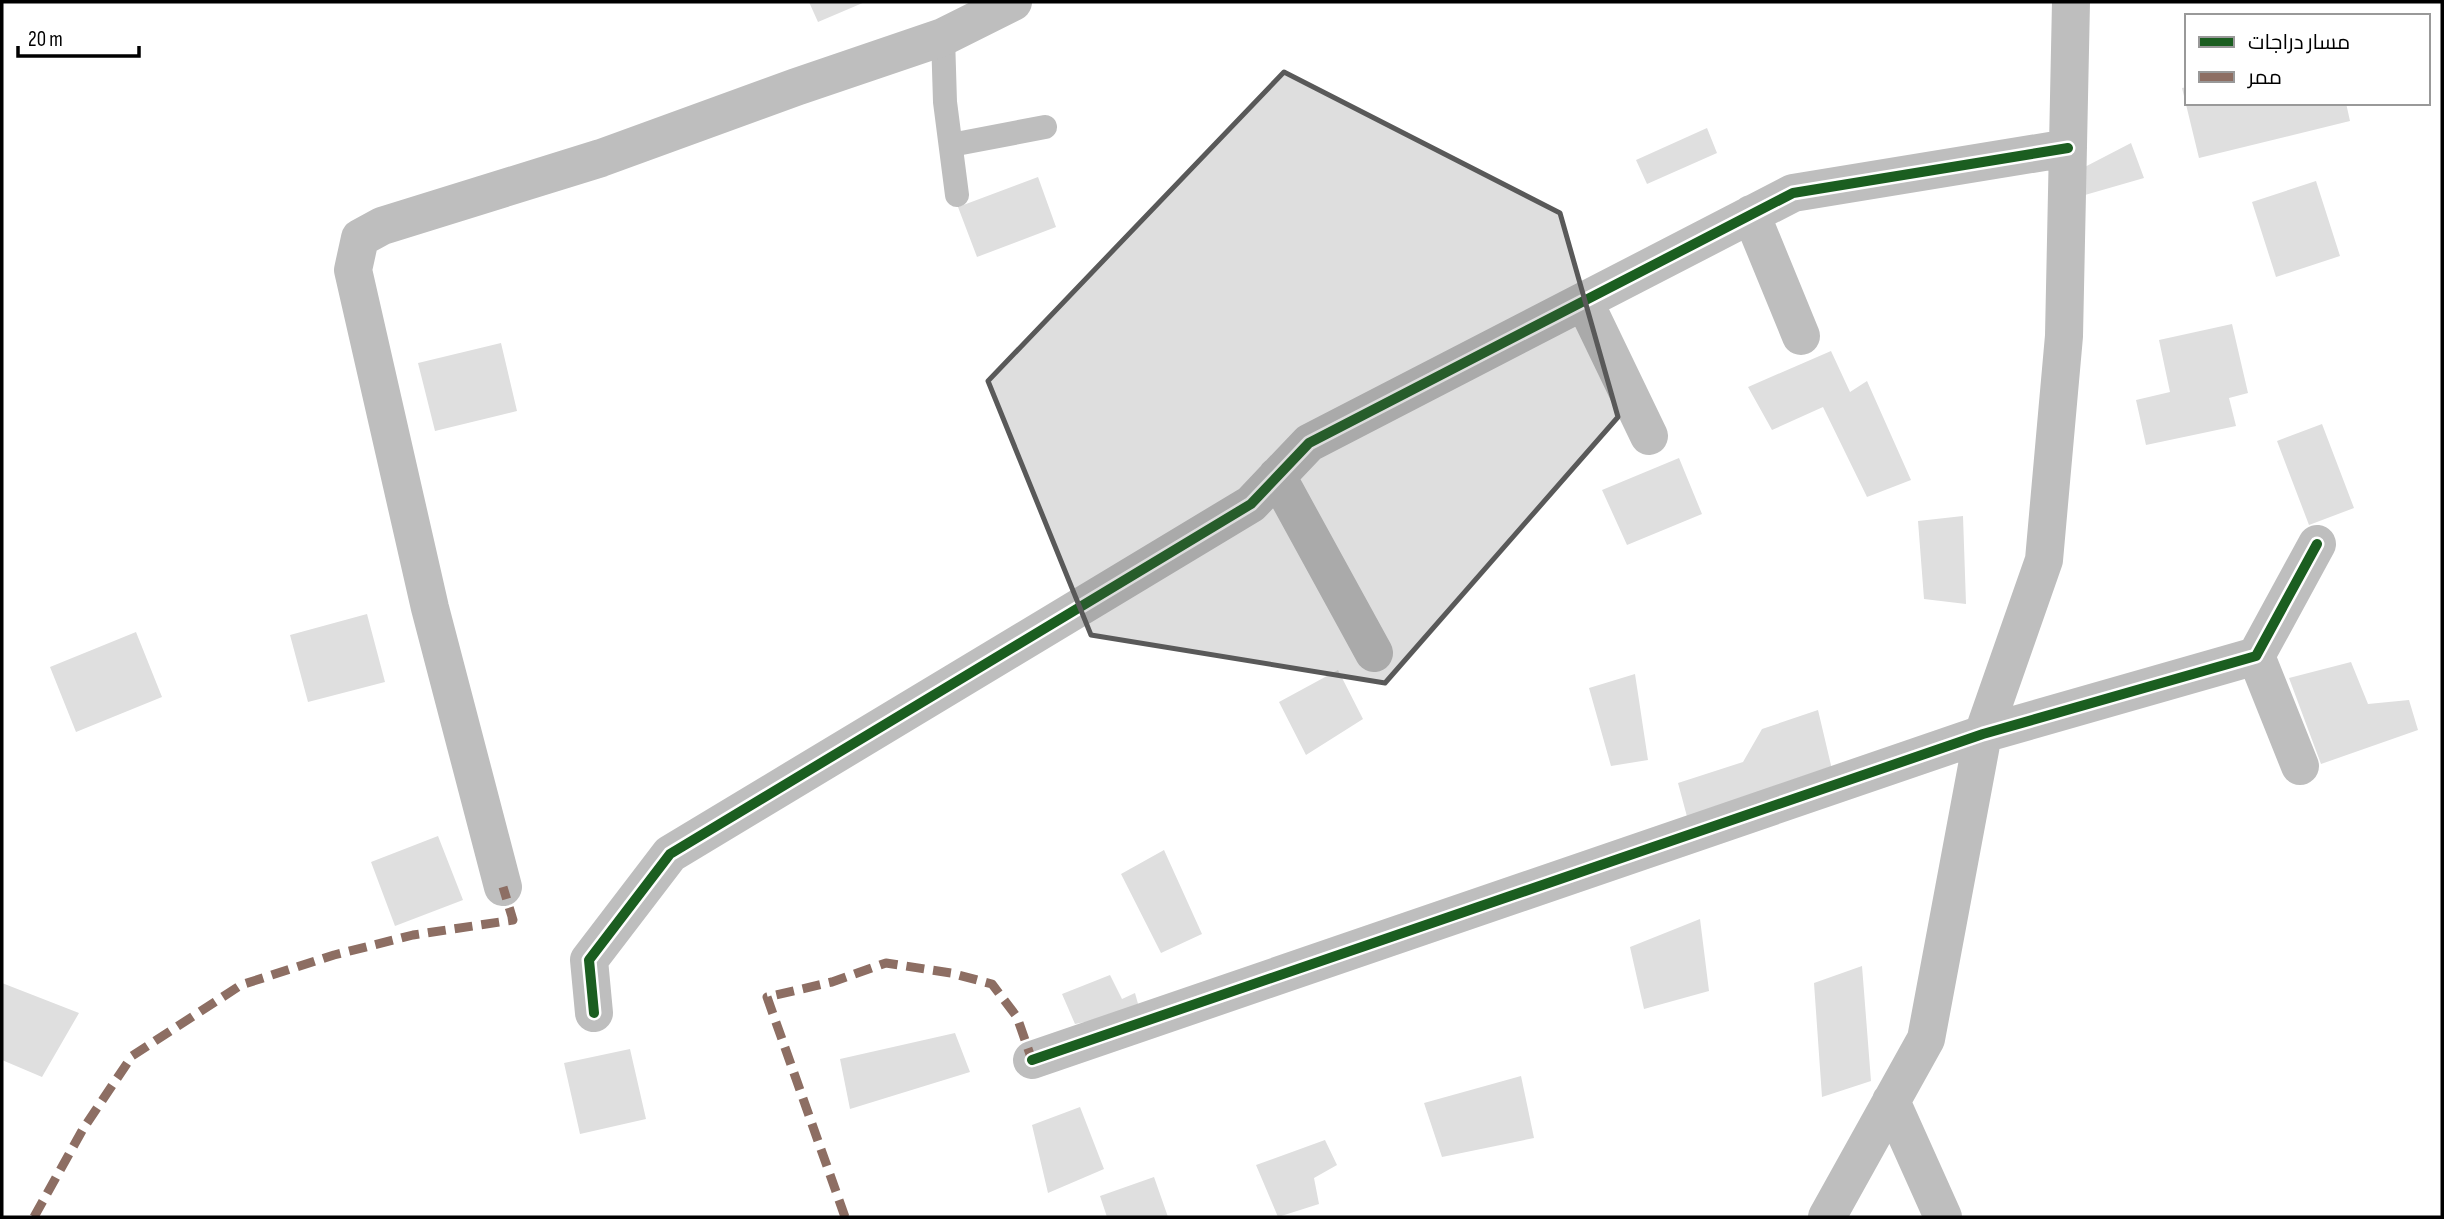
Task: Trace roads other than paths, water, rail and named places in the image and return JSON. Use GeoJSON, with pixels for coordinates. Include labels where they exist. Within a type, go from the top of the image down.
{"type":"FeatureCollection","features":[{"type":"Feature","properties":{"kind":"street"},"geometry":{"type":"LineString","coordinates":[[503,887],[430,608],[353,270],[360,238],[382,226],[601,158],[943,37],[1013,2]]}},
{"type":"Feature","properties":{"kind":"street"},"geometry":{"type":"LineString","coordinates":[[1827,1217],[1926,1039],[1983,734],[2044,560],[2064,336],[2071,2]]}},
{"type":"Feature","properties":{"kind":"street"},"geometry":{"type":"LineString","coordinates":[[594,1013],[589,960],[670,853],[1251,504],[1309,443],[1793,193],[2068,148]]}},
{"type":"Feature","properties":{"kind":"street"},"geometry":{"type":"LineString","coordinates":[[1751,214],[1801,336]]}},
{"type":"Feature","properties":{"kind":"street"},"geometry":{"type":"LineString","coordinates":[[1584,301],[1649,436]]}},
{"type":"Feature","properties":{"kind":"street"},"geometry":{"type":"LineString","coordinates":[[1277,477],[1374,653]]}},
{"type":"Feature","properties":{"kind":"street"},"geometry":{"type":"LineString","coordinates":[[1032,1060],[1983,734],[2256,656],[2317,544]]}},
{"type":"Feature","properties":{"kind":"street"},"geometry":{"type":"LineString","coordinates":[[2256,656],[2300,766]]}},
{"type":"Feature","properties":{"kind":"street"},"geometry":{"type":"LineString","coordinates":[[1891,1101],[1943,1217]]}},
{"type":"Feature","properties":{"kind":"lane"},"geometry":{"type":"LineString","coordinates":[[943,37],[945,102],[957,195]]}},
{"type":"Feature","properties":{"kind":"lane"},"geometry":{"type":"LineString","coordinates":[[951,145],[1045,127]]}}]}
